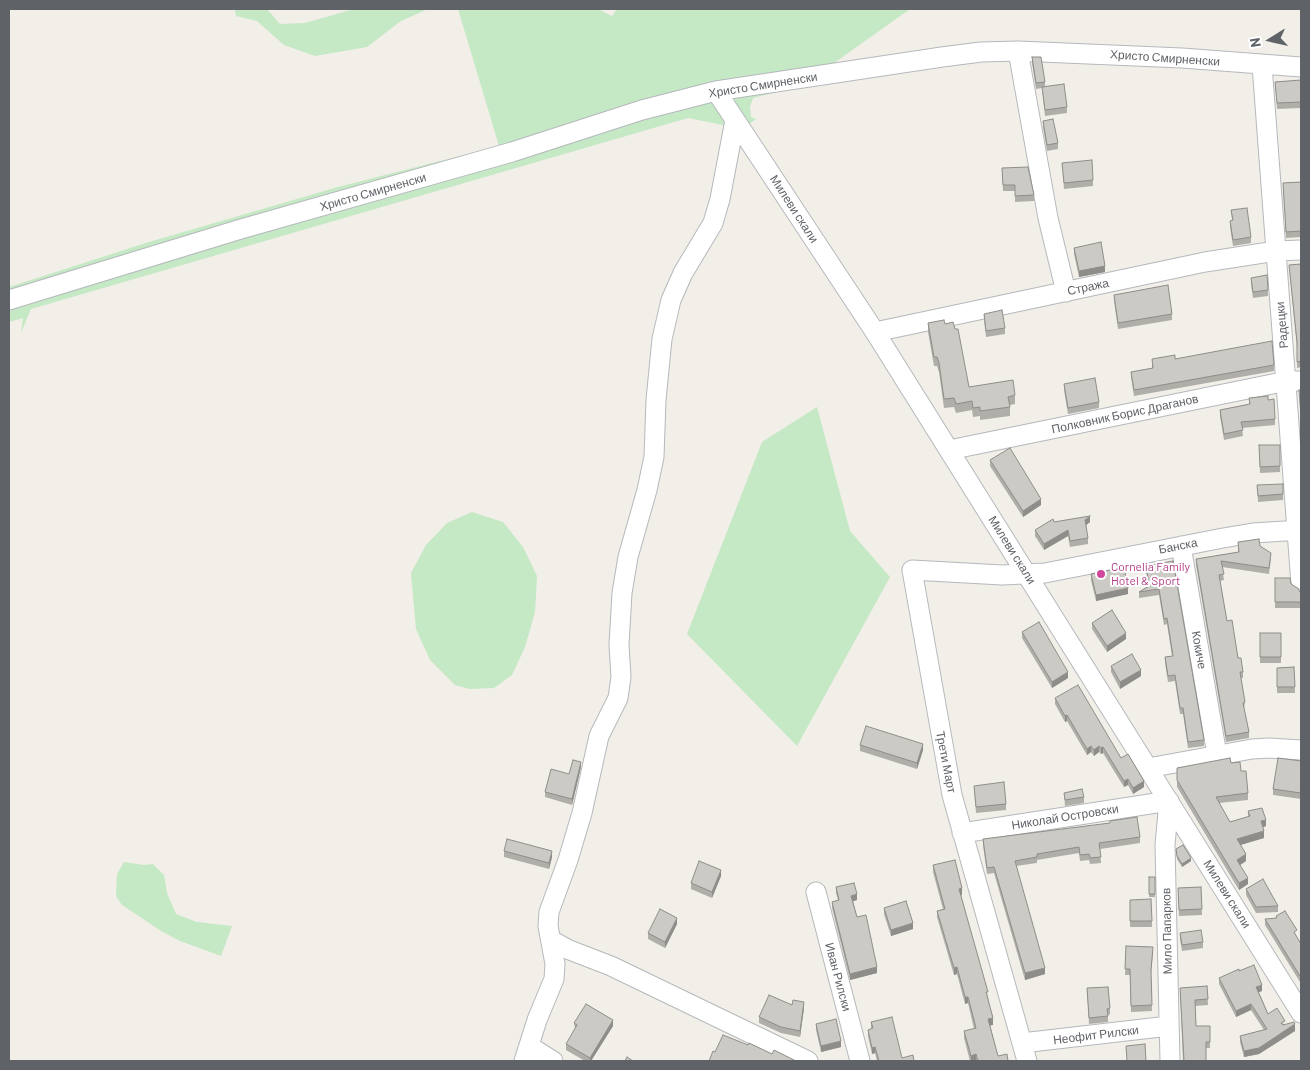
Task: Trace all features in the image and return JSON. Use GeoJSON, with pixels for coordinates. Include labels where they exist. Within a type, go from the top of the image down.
{"type":"FeatureCollection","features":[{"type":"Feature","properties":{"kind":"street","name":"Христо Смирненски"},"geometry":{"type":"LineString","coordinates":[[9,300],[242,229],[512,152],[642,110],[716,91],[982,52],[1018,51],[1182,58],[1301,67]]}},
{"type":"Feature","properties":{"kind":"street"},"geometry":{"type":"LineString","coordinates":[[1018,51],[1048,218],[1066,292]]}},
{"type":"Feature","properties":{"kind":"street","name":"Радецки"},"geometry":{"type":"LineString","coordinates":[[1262,65],[1276,251],[1294,381],[1301,584]]}},
{"type":"Feature","properties":{"kind":"street","name":"Милеви скали"},"geometry":{"type":"LineString","coordinates":[[716,91],[875,332],[1301,1013]]}},
{"type":"Feature","properties":{"kind":"street"},"geometry":{"type":"LineString","coordinates":[[553,1061],[527,1054],[537,1020],[554,979],[555,964],[548,926],[549,912],[574,841],[599,736],[618,698],[621,677],[619,645],[622,593],[628,558],[654,457],[656,400],[664,329],[671,300],[683,273],[713,223],[736,120]]}},
{"type":"Feature","properties":{"kind":"street","name":"Стража"},"geometry":{"type":"LineString","coordinates":[[875,332],[1206,262],[1276,251],[1301,250]]}},
{"type":"Feature","properties":{"kind":"street","name":"Полковник Борис Драганов"},"geometry":{"type":"LineString","coordinates":[[949,450],[1294,381]]}},
{"type":"Feature","properties":{"kind":"street","name":"Банска"},"geometry":{"type":"LineString","coordinates":[[1027,574],[1045,573],[1253,533],[1300,530]]}},
{"type":"Feature","properties":{"kind":"street","name":"Кокиче"},"geometry":{"type":"LineString","coordinates":[[1181,546],[1217,755]]}},
{"type":"Feature","properties":{"kind":"street","name":"Трети Март"},"geometry":{"type":"LineString","coordinates":[[1027,574],[1002,575],[912,570],[949,777],[962,833],[1027,1061]]}},
{"type":"Feature","properties":{"kind":"street"},"geometry":{"type":"LineString","coordinates":[[1148,768],[1217,755],[1269,748],[1301,750]]}},
{"type":"Feature","properties":{"kind":"street","name":"Николай Островски"},"geometry":{"type":"LineString","coordinates":[[962,833],[1169,801]]}},
{"type":"Feature","properties":{"kind":"street","name":"Мило Папарков"},"geometry":{"type":"LineString","coordinates":[[1169,801],[1165,846],[1170,1061]]}},
{"type":"Feature","properties":{"kind":"street","name":"Иван Рилски"},"geometry":{"type":"LineString","coordinates":[[816,892],[860,1061]]}},
{"type":"Feature","properties":{"kind":"street"},"geometry":{"type":"LineString","coordinates":[[551,940],[567,949],[611,966],[808,1061]]}},
{"type":"Feature","properties":{"kind":"street"},"geometry":{"type":"LineString","coordinates":[[554,979],[574,960],[585,955]]}},
{"type":"Feature","properties":{"kind":"street","name":"Неофит Рилски"},"geometry":{"type":"LineString","coordinates":[[1022,1043],[1169,1026]]}},
{"type":"Feature","properties":{"kind":"green space"},"geometry":{"type":"Polygon","coordinates":[[[235,9],[267,9],[280,24],[305,23],[354,9],[428,9],[401,21],[367,47],[315,56],[284,45],[257,21],[236,16],[235,9]]]}},
{"type":"Feature","properties":{"kind":"green space"},"geometry":{"type":"Polygon","coordinates":[[[458,9],[598,9],[612,16],[617,9],[910,9],[820,73],[794,88],[753,98],[750,107],[751,117],[756,119],[734,135],[723,125],[688,118],[31,309],[21,333],[23,318],[9,322],[9,287],[149,242],[338,187],[499,146],[458,9]]]}},
{"type":"Feature","properties":{"kind":"green space"},"geometry":{"type":"Polygon","coordinates":[[[817,407],[850,531],[890,577],[797,746],[687,634],[762,442],[817,407]]]}},
{"type":"Feature","properties":{"kind":"green space"},"geometry":{"type":"Polygon","coordinates":[[[472,512],[503,522],[523,547],[537,576],[535,612],[525,647],[512,675],[494,688],[469,689],[455,685],[430,660],[416,629],[411,573],[426,545],[447,523],[472,512]]]}},
{"type":"Feature","properties":{"kind":"green space"},"geometry":{"type":"Polygon","coordinates":[[[124,862],[144,865],[153,864],[164,875],[167,893],[176,914],[197,922],[232,926],[221,956],[180,941],[161,931],[122,905],[116,896],[117,874],[124,862]]]}},
{"type":"Feature","properties":{"kind":"building"},"geometry":{"type":"Polygon","coordinates":[[[1032,57],[1041,57],[1045,82],[1036,83],[1032,57]]]}},
{"type":"Feature","properties":{"kind":"building"},"geometry":{"type":"Polygon","coordinates":[[[1301,80],[1301,102],[1277,103],[1275,82],[1301,80]]]}},
{"type":"Feature","properties":{"kind":"building"},"geometry":{"type":"Polygon","coordinates":[[[1064,84],[1067,107],[1045,110],[1042,87],[1064,84]]]}},
{"type":"Feature","properties":{"kind":"building"},"geometry":{"type":"Polygon","coordinates":[[[1053,119],[1058,143],[1047,145],[1043,121],[1053,119]]]}},
{"type":"Feature","properties":{"kind":"building"},"geometry":{"type":"Polygon","coordinates":[[[1092,160],[1093,180],[1064,183],[1062,163],[1092,160]]]}},
{"type":"Feature","properties":{"kind":"building"},"geometry":{"type":"Polygon","coordinates":[[[1028,167],[1034,195],[1015,196],[1015,185],[1003,185],[1002,168],[1028,167]]]}},
{"type":"Feature","properties":{"kind":"building"},"geometry":{"type":"Polygon","coordinates":[[[1301,182],[1301,231],[1286,232],[1283,183],[1301,182]]]}},
{"type":"Feature","properties":{"kind":"building"},"geometry":{"type":"Polygon","coordinates":[[[1247,208],[1251,237],[1233,240],[1230,221],[1233,220],[1231,210],[1247,208]]]}},
{"type":"Feature","properties":{"kind":"building"},"geometry":{"type":"Polygon","coordinates":[[[1101,242],[1105,266],[1079,271],[1074,248],[1101,242]]]}},
{"type":"Feature","properties":{"kind":"building"},"geometry":{"type":"Polygon","coordinates":[[[1301,264],[1301,361],[1297,362],[1297,342],[1289,265],[1301,264]]]}},
{"type":"Feature","properties":{"kind":"building"},"geometry":{"type":"Polygon","coordinates":[[[1267,275],[1268,290],[1253,292],[1251,278],[1267,275]]]}},
{"type":"Feature","properties":{"kind":"building"},"geometry":{"type":"Polygon","coordinates":[[[1168,285],[1172,314],[1118,323],[1114,295],[1168,285]]]}},
{"type":"Feature","properties":{"kind":"building"},"geometry":{"type":"Polygon","coordinates":[[[1002,310],[1005,328],[986,331],[984,314],[1002,310]]]}},
{"type":"Feature","properties":{"kind":"building"},"geometry":{"type":"Polygon","coordinates":[[[944,320],[945,324],[953,322],[955,329],[958,329],[969,387],[1013,380],[1015,395],[1008,397],[1010,407],[980,411],[980,407],[973,408],[972,401],[956,404],[954,398],[944,399],[939,363],[937,357],[934,357],[928,323],[944,320]]]}},
{"type":"Feature","properties":{"kind":"building"},"geometry":{"type":"Polygon","coordinates":[[[1272,341],[1274,365],[1134,390],[1131,372],[1153,368],[1152,359],[1175,355],[1175,359],[1272,341]]]}},
{"type":"Feature","properties":{"kind":"building"},"geometry":{"type":"Polygon","coordinates":[[[1095,378],[1099,402],[1068,408],[1064,384],[1095,378]]]}},
{"type":"Feature","properties":{"kind":"building"},"geometry":{"type":"Polygon","coordinates":[[[1299,390],[1301,390],[1301,416],[1299,390]]]}},
{"type":"Feature","properties":{"kind":"building"},"geometry":{"type":"Polygon","coordinates":[[[1268,396],[1268,400],[1274,399],[1275,419],[1241,422],[1243,430],[1224,434],[1220,410],[1250,404],[1249,398],[1268,396]]]}},
{"type":"Feature","properties":{"kind":"building"},"geometry":{"type":"Polygon","coordinates":[[[1259,445],[1280,445],[1280,466],[1260,467],[1259,445]]]}},
{"type":"Feature","properties":{"kind":"building"},"geometry":{"type":"Polygon","coordinates":[[[1010,448],[1041,499],[1023,511],[990,460],[1010,448]]]}},
{"type":"Feature","properties":{"kind":"building"},"geometry":{"type":"Polygon","coordinates":[[[1283,484],[1283,494],[1258,496],[1257,485],[1283,484]]]}},
{"type":"Feature","properties":{"kind":"building"},"geometry":{"type":"Polygon","coordinates":[[[1090,516],[1085,520],[1088,538],[1070,541],[1068,530],[1044,544],[1035,530],[1053,519],[1054,522],[1090,516]]]}},
{"type":"Feature","properties":{"kind":"building"},"geometry":{"type":"Polygon","coordinates":[[[1259,539],[1260,546],[1271,553],[1269,568],[1221,561],[1224,574],[1219,575],[1227,621],[1232,620],[1238,658],[1241,658],[1243,672],[1240,672],[1245,702],[1243,703],[1249,732],[1226,736],[1196,559],[1239,552],[1238,542],[1259,539]]]}},
{"type":"Feature","properties":{"kind":"building"},"geometry":{"type":"Polygon","coordinates":[[[1173,561],[1204,740],[1188,742],[1183,708],[1180,708],[1175,675],[1168,676],[1165,657],[1173,656],[1167,618],[1164,619],[1159,589],[1139,592],[1154,583],[1149,584],[1146,566],[1173,561]]]}},
{"type":"Feature","properties":{"kind":"building"},"geometry":{"type":"Polygon","coordinates":[[[1124,567],[1128,588],[1096,595],[1091,574],[1124,567]]]}},
{"type":"Feature","properties":{"kind":"building"},"geometry":{"type":"Polygon","coordinates":[[[1275,578],[1290,578],[1291,584],[1301,592],[1301,602],[1275,602],[1275,578]]]}},
{"type":"Feature","properties":{"kind":"building"},"geometry":{"type":"Polygon","coordinates":[[[1112,610],[1126,633],[1107,646],[1092,623],[1112,610]]]}},
{"type":"Feature","properties":{"kind":"building"},"geometry":{"type":"Polygon","coordinates":[[[1039,622],[1068,672],[1052,682],[1022,632],[1039,622]]]}},
{"type":"Feature","properties":{"kind":"building"},"geometry":{"type":"Polygon","coordinates":[[[1260,633],[1281,633],[1281,657],[1260,657],[1260,633]]]}},
{"type":"Feature","properties":{"kind":"building"},"geometry":{"type":"Polygon","coordinates":[[[1132,654],[1141,670],[1120,682],[1111,666],[1132,654]]]}},
{"type":"Feature","properties":{"kind":"building"},"geometry":{"type":"Polygon","coordinates":[[[1294,667],[1295,687],[1277,687],[1277,668],[1294,667]]]}},
{"type":"Feature","properties":{"kind":"building"},"geometry":{"type":"Polygon","coordinates":[[[1078,685],[1121,758],[1128,754],[1144,781],[1133,788],[1128,779],[1124,781],[1103,747],[1099,746],[1094,750],[1091,746],[1087,749],[1055,698],[1078,685]]]}},
{"type":"Feature","properties":{"kind":"building"},"geometry":{"type":"Polygon","coordinates":[[[866,726],[923,744],[917,763],[860,745],[866,726]]]}},
{"type":"Feature","properties":{"kind":"building"},"geometry":{"type":"Polygon","coordinates":[[[1230,758],[1231,763],[1240,762],[1241,771],[1246,771],[1248,793],[1216,797],[1230,822],[1250,816],[1248,811],[1262,808],[1266,820],[1261,821],[1264,831],[1237,839],[1246,854],[1237,860],[1248,878],[1239,883],[1177,780],[1177,768],[1230,758]]]}},
{"type":"Feature","properties":{"kind":"building"},"geometry":{"type":"Polygon","coordinates":[[[1278,758],[1301,761],[1301,793],[1273,789],[1278,758]]]}},
{"type":"Feature","properties":{"kind":"building"},"geometry":{"type":"Polygon","coordinates":[[[573,760],[581,762],[572,799],[545,792],[551,769],[569,774],[573,760]]]}},
{"type":"Feature","properties":{"kind":"building"},"geometry":{"type":"Polygon","coordinates":[[[1004,782],[1006,804],[976,807],[974,786],[1004,782]]]}},
{"type":"Feature","properties":{"kind":"building"},"geometry":{"type":"Polygon","coordinates":[[[1082,789],[1084,797],[1065,800],[1064,793],[1082,789]]]}},
{"type":"Feature","properties":{"kind":"building"},"geometry":{"type":"Polygon","coordinates":[[[1137,817],[1140,837],[1099,843],[1101,857],[1090,858],[1089,854],[1080,855],[1079,847],[1037,854],[1037,857],[1015,861],[1045,968],[1025,973],[994,867],[987,868],[983,839],[1110,823],[1110,821],[1137,817]]]}},
{"type":"Feature","properties":{"kind":"building"},"geometry":{"type":"Polygon","coordinates":[[[507,839],[552,851],[549,863],[504,851],[507,839]]]}},
{"type":"Feature","properties":{"kind":"building"},"geometry":{"type":"Polygon","coordinates":[[[1183,845],[1191,858],[1182,864],[1177,856],[1176,849],[1183,845]]]}},
{"type":"Feature","properties":{"kind":"building"},"geometry":{"type":"Polygon","coordinates":[[[955,860],[962,888],[959,889],[988,992],[986,992],[993,1018],[988,1019],[998,1056],[1007,1054],[1008,1061],[978,1061],[976,1054],[971,1056],[964,1031],[976,1028],[968,997],[965,997],[957,967],[954,968],[937,911],[945,909],[933,865],[955,860]]]}},
{"type":"Feature","properties":{"kind":"building"},"geometry":{"type":"Polygon","coordinates":[[[699,861],[721,870],[712,892],[691,883],[699,861]]]}},
{"type":"Feature","properties":{"kind":"building"},"geometry":{"type":"Polygon","coordinates":[[[1149,877],[1155,877],[1155,894],[1149,894],[1149,877]]]}},
{"type":"Feature","properties":{"kind":"building"},"geometry":{"type":"Polygon","coordinates":[[[1263,879],[1278,906],[1256,907],[1246,889],[1263,879]]]}},
{"type":"Feature","properties":{"kind":"building"},"geometry":{"type":"Polygon","coordinates":[[[854,883],[857,894],[851,896],[857,917],[866,915],[877,967],[850,974],[832,902],[839,900],[836,887],[854,883]]]}},
{"type":"Feature","properties":{"kind":"building"},"geometry":{"type":"Polygon","coordinates":[[[1201,887],[1202,909],[1179,910],[1178,888],[1201,887]]]}},
{"type":"Feature","properties":{"kind":"building"},"geometry":{"type":"Polygon","coordinates":[[[1151,899],[1152,921],[1130,921],[1130,900],[1151,899]]]}},
{"type":"Feature","properties":{"kind":"building"},"geometry":{"type":"Polygon","coordinates":[[[906,901],[913,923],[891,930],[884,908],[906,901]]]}},
{"type":"Feature","properties":{"kind":"building"},"geometry":{"type":"Polygon","coordinates":[[[660,909],[677,918],[665,942],[648,933],[660,909]]]}},
{"type":"Feature","properties":{"kind":"building"},"geometry":{"type":"Polygon","coordinates":[[[1285,911],[1297,930],[1294,932],[1301,944],[1300,976],[1265,919],[1277,918],[1276,916],[1285,911]]]}},
{"type":"Feature","properties":{"kind":"building"},"geometry":{"type":"Polygon","coordinates":[[[1201,930],[1203,942],[1182,945],[1180,933],[1201,930]]]}},
{"type":"Feature","properties":{"kind":"building"},"geometry":{"type":"Polygon","coordinates":[[[1126,946],[1153,947],[1151,970],[1152,1005],[1131,1006],[1130,969],[1125,969],[1126,946]]]}},
{"type":"Feature","properties":{"kind":"building"},"geometry":{"type":"Polygon","coordinates":[[[1254,965],[1262,985],[1256,987],[1268,1014],[1277,1008],[1285,1021],[1281,1023],[1283,1025],[1294,1022],[1295,1024],[1259,1048],[1244,1051],[1240,1036],[1267,1029],[1251,1004],[1236,1011],[1219,978],[1254,965]]]}},
{"type":"Feature","properties":{"kind":"building"},"geometry":{"type":"Polygon","coordinates":[[[1207,986],[1208,999],[1195,1000],[1196,1026],[1210,1026],[1210,1042],[1206,1042],[1206,1061],[1184,1061],[1180,988],[1207,986]]]}},
{"type":"Feature","properties":{"kind":"building"},"geometry":{"type":"Polygon","coordinates":[[[1108,987],[1110,1008],[1107,1009],[1108,1016],[1089,1018],[1087,988],[1108,987]]]}},
{"type":"Feature","properties":{"kind":"building"},"geometry":{"type":"Polygon","coordinates":[[[769,995],[792,1005],[793,1000],[804,1002],[800,1031],[781,1027],[759,1017],[769,995]]]}},
{"type":"Feature","properties":{"kind":"building"},"geometry":{"type":"Polygon","coordinates":[[[586,1004],[613,1020],[590,1058],[566,1044],[577,1025],[574,1023],[586,1004]]]}},
{"type":"Feature","properties":{"kind":"building"},"geometry":{"type":"Polygon","coordinates":[[[892,1017],[902,1058],[913,1055],[914,1061],[879,1061],[875,1047],[872,1048],[868,1030],[873,1028],[871,1022],[892,1017]]]}},
{"type":"Feature","properties":{"kind":"building"},"geometry":{"type":"Polygon","coordinates":[[[836,1019],[841,1041],[821,1046],[816,1024],[836,1019]]]}},
{"type":"Feature","properties":{"kind":"building"},"geometry":{"type":"Polygon","coordinates":[[[723,1035],[748,1045],[749,1043],[772,1054],[774,1050],[796,1061],[709,1061],[723,1035]]]}},
{"type":"Feature","properties":{"kind":"building"},"geometry":{"type":"Polygon","coordinates":[[[1145,1044],[1146,1061],[1127,1061],[1126,1046],[1145,1044]]]}},
{"type":"Feature","properties":{"kind":"building"},"geometry":{"type":"Polygon","coordinates":[[[627,1057],[633,1061],[625,1061],[627,1057]]]}},
{"type":"Feature","properties":{"kind":"place","name":"Cornelia Family Hotel & Sport"},"geometry":{"type":"Point","coordinates":[1101,574]}}]}
